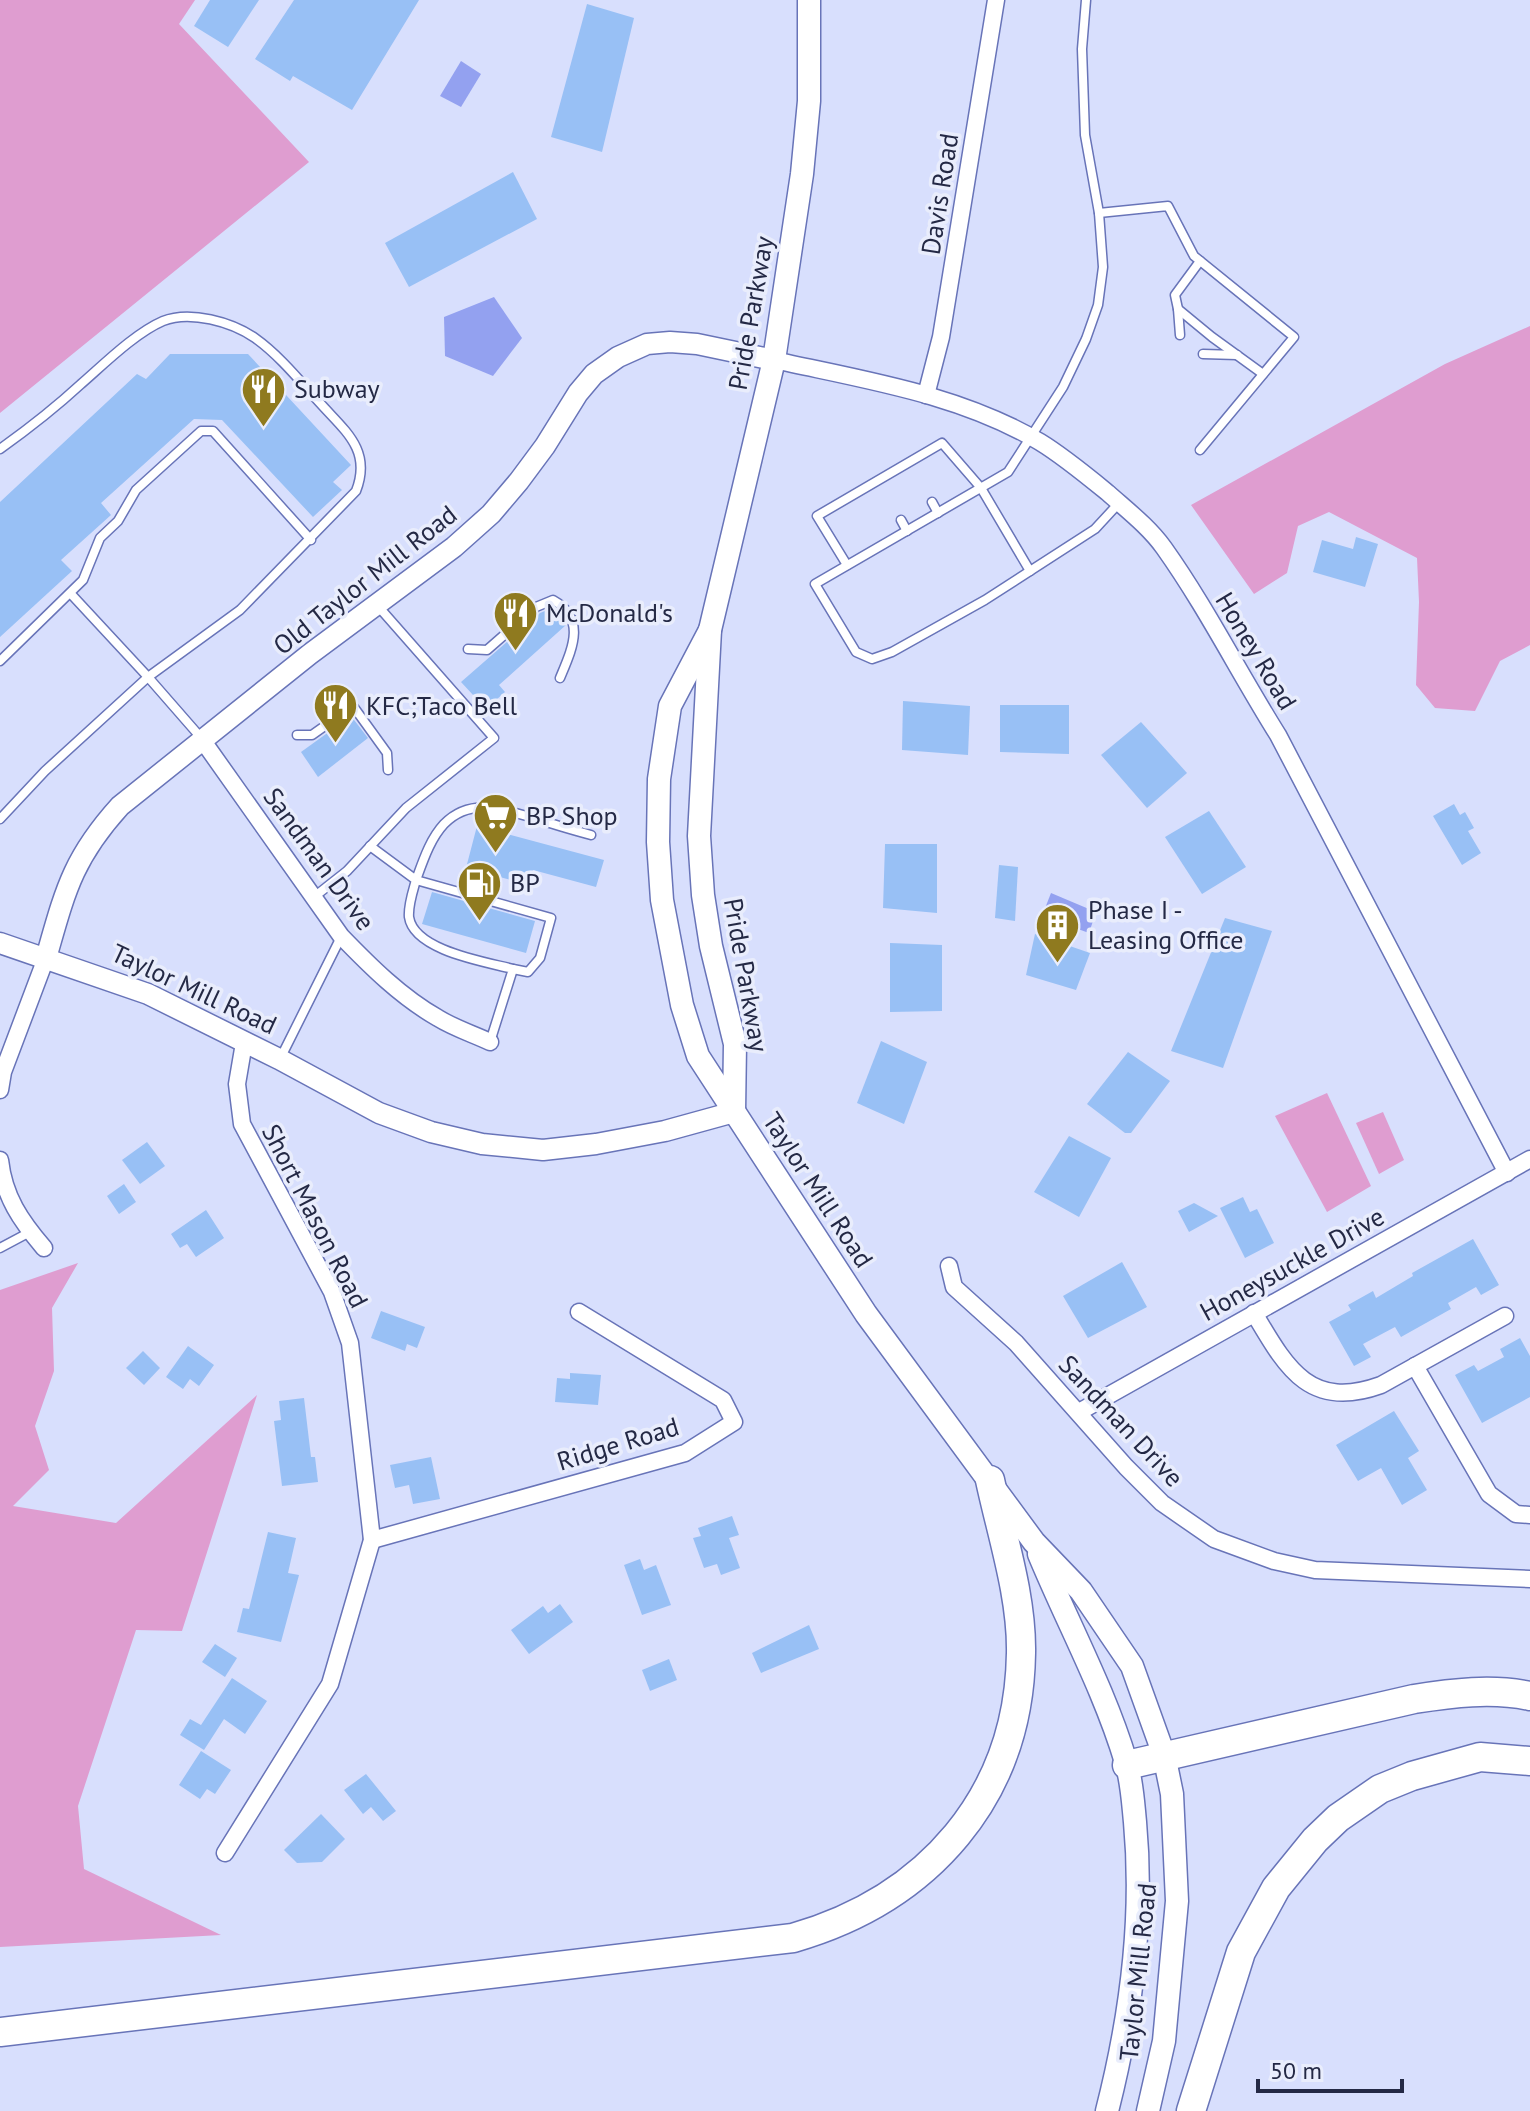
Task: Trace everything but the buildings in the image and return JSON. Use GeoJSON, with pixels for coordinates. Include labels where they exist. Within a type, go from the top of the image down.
{"type":"FeatureCollection","features":[{"type":"Feature","properties":{"kind":"highway"},"geometry":{"type":"LineString","coordinates":[[0,2032],[793,1938],[824,1929],[875,1906],[913,1880],[943,1853],[984,1795],[1000,1765],[1010,1734],[1021,1652],[1014,1587],[990,1480]]}},
{"type":"Feature","properties":{"kind":"highway"},"geometry":{"type":"LineString","coordinates":[[1127,1765],[1414,1699],[1450,1693],[1487,1692],[1530,1696]]}},
{"type":"Feature","properties":{"kind":"highway"},"geometry":{"type":"LineString","coordinates":[[1191,2111],[1241,1952],[1276,1888],[1315,1840],[1338,1818],[1380,1789],[1412,1776],[1480,1757],[1530,1761]]}},
{"type":"Feature","properties":{"kind":"main road","name":"Pride Parkway"},"geometry":{"type":"LineString","coordinates":[[734,1112],[735,1044],[711,946],[703,895],[699,836],[710,630],[774,360],[802,174],[809,101],[809,0]]}},
{"type":"Feature","properties":{"kind":"main road","name":"Pride Parkway"},"geometry":{"type":"LineString","coordinates":[[710,630],[670,706],[659,779],[658,842],[662,900],[682,1005],[698,1056],[734,1112]]}},
{"type":"Feature","properties":{"kind":"main road","name":"Taylor Mill Road"},"geometry":{"type":"LineString","coordinates":[[734,1112],[866,1314],[1034,1542],[1081,1591],[1132,1666],[1164,1755],[1172,1794],[1177,1901],[1164,2041],[1148,2111]]}},
{"type":"Feature","properties":{"kind":"main road","name":"Taylor Mill Road"},"geometry":{"type":"LineString","coordinates":[[1034,1542],[1067,1622],[1088,1659],[1127,1765],[1139,1871],[1129,2011],[1107,2111]]}},
{"type":"Feature","properties":{"kind":"street","name":"Davis Road"},"geometry":{"type":"LineString","coordinates":[[926,395],[941,337],[996,0]]}},
{"type":"Feature","properties":{"kind":"street","name":"Old Taylor Mill Road"},"geometry":{"type":"LineString","coordinates":[[46,958],[64,893],[79,858],[98,830],[120,806],[454,547],[491,514],[545,446],[578,393],[594,374],[618,357],[647,344],[670,342],[697,344],[774,360]]}},
{"type":"Feature","properties":{"kind":"street","name":"Honey Road"},"geometry":{"type":"LineString","coordinates":[[774,360],[926,395],[993,419],[1031,438],[1091,479],[1162,546],[1278,735],[1507,1173]]}},
{"type":"Feature","properties":{"kind":"street","name":"Sandman Drive"},"geometry":{"type":"LineString","coordinates":[[203,741],[341,936],[402,994],[439,1019],[490,1042]]}},
{"type":"Feature","properties":{"kind":"street","name":"Taylor Mill Road"},"geometry":{"type":"LineString","coordinates":[[0,943],[148,994],[379,1113],[431,1132],[482,1144],[543,1150],[596,1144],[665,1131],[734,1112]]}},
{"type":"Feature","properties":{"kind":"street"},"geometry":{"type":"LineString","coordinates":[[0,1090],[3,1072],[46,958]]}},
{"type":"Feature","properties":{"kind":"street","name":"Short Mason Road"},"geometry":{"type":"LineString","coordinates":[[225,1853],[330,1684],[372,1540],[350,1343],[332,1292],[242,1124],[237,1084],[244,1043]]}},
{"type":"Feature","properties":{"kind":"street","name":"Honeysuckle Drive"},"geometry":{"type":"LineString","coordinates":[[1079,1412],[1530,1159]]}},
{"type":"Feature","properties":{"kind":"street"},"geometry":{"type":"LineString","coordinates":[[0,1160],[8,1198],[44,1248]]}},
{"type":"Feature","properties":{"kind":"street","name":"Sandman Drive"},"geometry":{"type":"LineString","coordinates":[[949,1266],[954,1287],[1016,1343],[1126,1467],[1162,1503],[1214,1539],[1245,1553],[1274,1561],[1344,1572],[1530,1579]]}},
{"type":"Feature","properties":{"kind":"street","name":"Ridge Road"},"geometry":{"type":"LineString","coordinates":[[372,1540],[685,1453],[734,1422],[723,1400],[579,1312]]}},
{"type":"Feature","properties":{"kind":"street"},"geometry":{"type":"LineString","coordinates":[[1254,1313],[1294,1375],[1310,1385],[1346,1393],[1381,1385],[1505,1316]]}},
{"type":"Feature","properties":{"kind":"street"},"geometry":{"type":"LineString","coordinates":[[1415,1366],[1489,1494],[1516,1514],[1530,1515]]}},
{"type":"Feature","properties":{"kind":"lane"},"geometry":{"type":"LineString","coordinates":[[1086,0],[1082,49],[1085,135],[1099,213],[1103,267],[1098,305],[1086,339],[1063,387],[1008,472],[815,584],[856,652],[872,659],[892,652],[972,608],[1095,529],[1119,503]]}},
{"type":"Feature","properties":{"kind":"lane"},"geometry":{"type":"LineString","coordinates":[[1099,213],[1168,206],[1194,256],[1294,337],[1200,450]]}},
{"type":"Feature","properties":{"kind":"lane"},"geometry":{"type":"LineString","coordinates":[[1180,335],[1175,295],[1200,261]]}},
{"type":"Feature","properties":{"kind":"lane"},"geometry":{"type":"LineString","coordinates":[[1178,309],[1263,374]]}},
{"type":"Feature","properties":{"kind":"lane"},"geometry":{"type":"LineString","coordinates":[[0,449],[39,421],[118,351],[164,321],[200,317],[229,324],[256,339],[296,376],[358,448],[362,462],[361,479],[356,491],[311,540],[240,610],[148,677],[45,771],[0,819]]}},
{"type":"Feature","properties":{"kind":"lane"},"geometry":{"type":"LineString","coordinates":[[1203,354],[1238,355]]}},
{"type":"Feature","properties":{"kind":"lane"},"geometry":{"type":"LineString","coordinates":[[0,661],[83,580],[100,538],[118,521],[136,490],[201,431],[213,431],[311,540]]}},
{"type":"Feature","properties":{"kind":"lane"},"geometry":{"type":"LineString","coordinates":[[847,565],[817,516],[881,484],[942,443],[981,488],[1030,571]]}},
{"type":"Feature","properties":{"kind":"lane"},"geometry":{"type":"LineString","coordinates":[[932,502],[938,513]]}},
{"type":"Feature","properties":{"kind":"lane"},"geometry":{"type":"LineString","coordinates":[[901,520],[907,531]]}},
{"type":"Feature","properties":{"kind":"lane"},"geometry":{"type":"LineString","coordinates":[[869,539],[875,549]]}},
{"type":"Feature","properties":{"kind":"lane"},"geometry":{"type":"LineString","coordinates":[[71,594],[203,741]]}},
{"type":"Feature","properties":{"kind":"lane"},"geometry":{"type":"LineString","coordinates":[[468,649],[487,650],[536,607],[553,600],[564,606],[575,626],[560,678]]}},
{"type":"Feature","properties":{"kind":"lane"},"geometry":{"type":"LineString","coordinates":[[314,897],[347,871],[406,808],[494,738],[376,605]]}},
{"type":"Feature","properties":{"kind":"lane"},"geometry":{"type":"LineString","coordinates":[[297,735],[312,735],[353,706],[387,753],[388,770]]}},
{"type":"Feature","properties":{"kind":"lane"},"geometry":{"type":"LineString","coordinates":[[370,846],[416,880],[551,918],[540,958],[528,972],[444,950],[414,930],[409,918],[416,880],[428,848],[443,825],[456,813],[492,806],[591,835]]}},
{"type":"Feature","properties":{"kind":"lane"},"geometry":{"type":"LineString","coordinates":[[279,1059],[341,936]]}},
{"type":"Feature","properties":{"kind":"lane"},"geometry":{"type":"LineString","coordinates":[[490,1042],[513,969]]}},
{"type":"Feature","properties":{"kind":"lane"},"geometry":{"type":"LineString","coordinates":[[0,1248],[30,1232]]}},
{"type":"Feature","properties":{"kind":"shaded area"},"geometry":{"type":"Polygon","coordinates":[[[0,0],[195,0],[179,24],[309,162],[0,413],[0,0]]]}},
{"type":"Feature","properties":{"kind":"shaded area"},"geometry":{"type":"Polygon","coordinates":[[[1530,326],[1530,645],[1500,661],[1475,711],[1435,708],[1416,685],[1417,558],[1329,512],[1298,526],[1287,573],[1254,594],[1191,505],[1445,364],[1530,326]]]}},
{"type":"Feature","properties":{"kind":"shaded area"},"geometry":{"type":"Polygon","coordinates":[[[1327,1093],[1371,1186],[1327,1212],[1275,1116],[1327,1093]]]}},
{"type":"Feature","properties":{"kind":"shaded area"},"geometry":{"type":"Polygon","coordinates":[[[1383,1112],[1404,1160],[1379,1174],[1356,1123],[1383,1112]]]}},
{"type":"Feature","properties":{"kind":"shaded area"},"geometry":{"type":"Polygon","coordinates":[[[78,1263],[52,1308],[54,1371],[35,1426],[49,1470],[13,1506],[116,1523],[257,1395],[182,1631],[136,1630],[78,1806],[84,1869],[221,1935],[0,1947],[0,1290],[78,1263]]]}},
{"type":"Feature","properties":{"kind":"water"},"geometry":{"type":"Polygon","coordinates":[[[461,61],[481,74],[461,107],[440,96],[461,61]]]}},
{"type":"Feature","properties":{"kind":"water"},"geometry":{"type":"Polygon","coordinates":[[[494,297],[522,338],[493,376],[445,356],[444,317],[494,297]]]}},
{"type":"Feature","properties":{"kind":"water"},"geometry":{"type":"Polygon","coordinates":[[[1051,893],[1096,912],[1089,933],[1042,916],[1051,893]]]}},
{"type":"Feature","properties":{"kind":"place","name":"Subway"},"geometry":{"type":"Point","coordinates":[263,428]}},
{"type":"Feature","properties":{"kind":"place","name":"McDonald's"},"geometry":{"type":"Point","coordinates":[515,652]}},
{"type":"Feature","properties":{"kind":"place","name":"KFC;Taco Bell"},"geometry":{"type":"Point","coordinates":[335,745]}},
{"type":"Feature","properties":{"kind":"place","name":"BP Shop"},"geometry":{"type":"Point","coordinates":[495,855]}},
{"type":"Feature","properties":{"kind":"place","name":"BP"},"geometry":{"type":"Point","coordinates":[479,922]}},
{"type":"Feature","properties":{"kind":"place","name":"Phase I - Leasing Office"},"geometry":{"type":"Point","coordinates":[1057,964]}}]}
